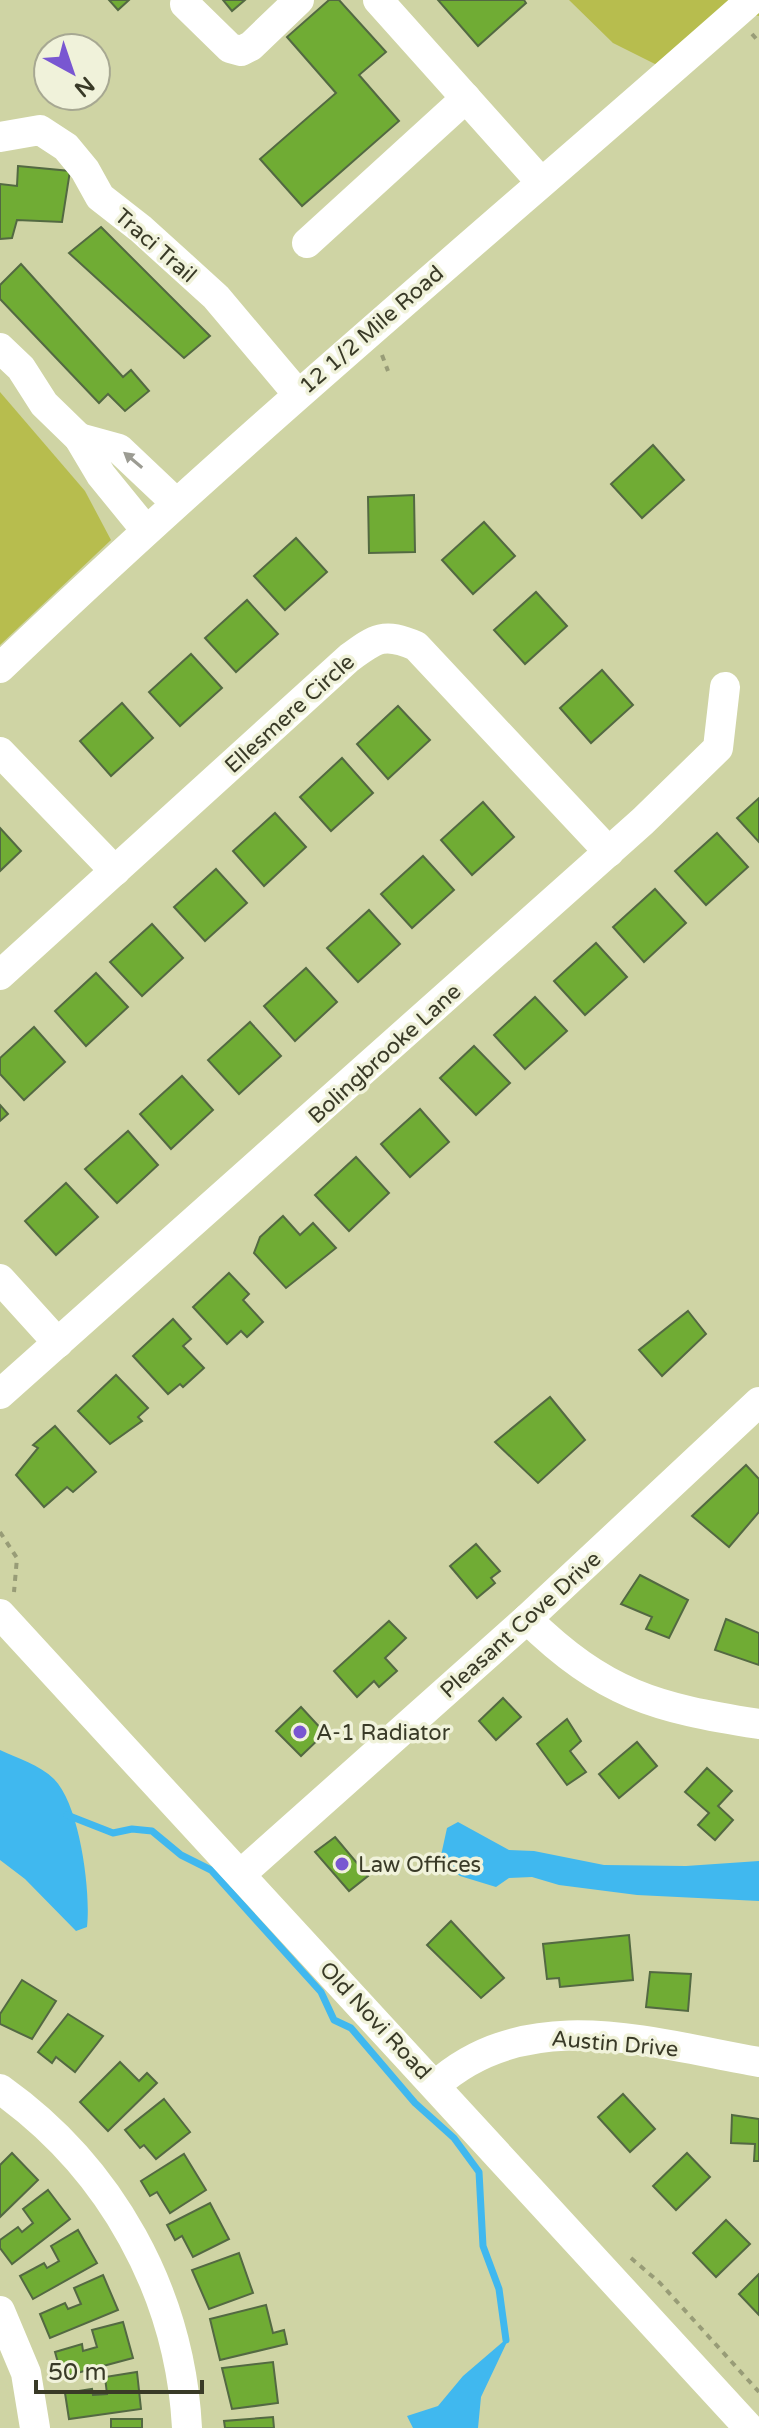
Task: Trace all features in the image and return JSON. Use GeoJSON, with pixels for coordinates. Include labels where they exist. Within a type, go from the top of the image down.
{"type":"FeatureCollection","features":[{"type":"Feature","properties":{"kind":"street"},"geometry":{"type":"LineString","coordinates":[[185,4],[230,48],[241,51],[299,0]]}},
{"type":"Feature","properties":{"kind":"street"},"geometry":{"type":"LineString","coordinates":[[378,0],[540,181]]}},
{"type":"Feature","properties":{"kind":"street","name":"12 1/2 Mile Road"},"geometry":{"type":"LineString","coordinates":[[0,668],[145,529],[297,393],[751,0]]}},
{"type":"Feature","properties":{"kind":"street"},"geometry":{"type":"LineString","coordinates":[[307,243],[466,98]]}},
{"type":"Feature","properties":{"kind":"street","name":"Traci Trail"},"geometry":{"type":"LineString","coordinates":[[0,137],[40,130],[66,147],[85,170],[100,197],[141,229],[216,297],[297,393]]}},
{"type":"Feature","properties":{"kind":"street"},"geometry":{"type":"LineString","coordinates":[[0,348],[21,368],[44,404],[79,438],[101,475],[145,529]]}},
{"type":"Feature","properties":{"kind":"street"},"geometry":{"type":"LineString","coordinates":[[79,438],[119,449],[175,502]]}},
{"type":"Feature","properties":{"kind":"street","name":"Ellesmere Circle"},"geometry":{"type":"LineString","coordinates":[[0,975],[349,658],[373,640],[394,636],[416,646],[609,852]]}},
{"type":"Feature","properties":{"kind":"street","name":"Bolingbrooke Lane"},"geometry":{"type":"LineString","coordinates":[[0,1394],[609,852],[718,748],[725,687]]}},
{"type":"Feature","properties":{"kind":"street"},"geometry":{"type":"LineString","coordinates":[[0,752],[115,871]]}},
{"type":"Feature","properties":{"kind":"street"},"geometry":{"type":"LineString","coordinates":[[0,1279],[58,1343]]}},
{"type":"Feature","properties":{"kind":"street","name":"Pleasant Cove Drive"},"geometry":{"type":"LineString","coordinates":[[241,1874],[527,1619],[759,1402]]}},
{"type":"Feature","properties":{"kind":"street","name":"Old Novi Road"},"geometry":{"type":"LineString","coordinates":[[0,1614],[749,2428]]}},
{"type":"Feature","properties":{"kind":"street"},"geometry":{"type":"LineString","coordinates":[[527,1619],[559,1651],[592,1675],[656,1705],[759,1724]]}},
{"type":"Feature","properties":{"kind":"street","name":"Austin Drive"},"geometry":{"type":"LineString","coordinates":[[436,2085],[452,2070],[502,2043],[554,2033],[653,2044],[759,2062]]}},
{"type":"Feature","properties":{"kind":"street"},"geometry":{"type":"LineString","coordinates":[[0,2089],[30,2111],[74,2154],[123,2220],[151,2272],[170,2321],[182,2369],[187,2428]]}},
{"type":"Feature","properties":{"kind":"street"},"geometry":{"type":"LineString","coordinates":[[0,2311],[26,2373],[35,2428]]}},
{"type":"Feature","properties":{"kind":"green space"},"geometry":{"type":"Polygon","coordinates":[[[569,0],[759,0],[759,16],[728,9],[657,65],[613,43],[569,0]]]}},
{"type":"Feature","properties":{"kind":"green space"},"geometry":{"type":"Polygon","coordinates":[[[0,392],[85,491],[111,540],[0,645],[0,392]]]}},
{"type":"Feature","properties":{"kind":"water"},"geometry":{"type":"Polygon","coordinates":[[[0,1750],[42,1770],[63,1791],[71,1808],[82,1850],[87,1927],[76,1931],[25,1879],[0,1860],[0,1750]]]}},
{"type":"Feature","properties":{"kind":"water"},"geometry":{"type":"Polygon","coordinates":[[[458,1822],[509,1850],[534,1851],[604,1865],[686,1866],[759,1861],[759,1901],[637,1895],[559,1885],[532,1877],[509,1878],[496,1887],[460,1876],[440,1860],[447,1828],[458,1822]]]}},
{"type":"Feature","properties":{"kind":"water"},"geometry":{"type":"Polygon","coordinates":[[[505,2340],[507,2342],[481,2397],[478,2428],[413,2428],[407,2416],[438,2406],[463,2376],[505,2340]]]}},
{"type":"Feature","properties":{"kind":"building"},"geometry":{"type":"Polygon","coordinates":[[[109,0],[129,0],[118,10],[109,0]]]}},
{"type":"Feature","properties":{"kind":"building"},"geometry":{"type":"Polygon","coordinates":[[[223,0],[245,0],[232,11],[223,0]]]}},
{"type":"Feature","properties":{"kind":"building"},"geometry":{"type":"Polygon","coordinates":[[[329,0],[339,0],[386,52],[359,75],[399,121],[302,206],[260,159],[336,93],[287,37],[329,0]]]}},
{"type":"Feature","properties":{"kind":"building"},"geometry":{"type":"Polygon","coordinates":[[[438,0],[524,0],[526,3],[478,46],[438,0]]]}},
{"type":"Feature","properties":{"kind":"building"},"geometry":{"type":"Polygon","coordinates":[[[18,166],[70,171],[62,222],[17,220],[12,238],[0,239],[0,184],[17,186],[18,166]]]}},
{"type":"Feature","properties":{"kind":"building"},"geometry":{"type":"Polygon","coordinates":[[[101,227],[210,336],[184,358],[69,253],[101,227]]]}},
{"type":"Feature","properties":{"kind":"building"},"geometry":{"type":"Polygon","coordinates":[[[21,264],[123,377],[131,370],[149,391],[125,411],[108,394],[99,403],[0,299],[0,285],[21,264]]]}},
{"type":"Feature","properties":{"kind":"building"},"geometry":{"type":"Polygon","coordinates":[[[653,445],[684,480],[642,518],[611,484],[653,445]]]}},
{"type":"Feature","properties":{"kind":"building"},"geometry":{"type":"Polygon","coordinates":[[[414,495],[415,552],[369,553],[368,497],[414,495]]]}},
{"type":"Feature","properties":{"kind":"building"},"geometry":{"type":"Polygon","coordinates":[[[484,522],[515,556],[473,594],[442,560],[484,522]]]}},
{"type":"Feature","properties":{"kind":"building"},"geometry":{"type":"Polygon","coordinates":[[[296,538],[327,572],[285,610],[254,576],[296,538]]]}},
{"type":"Feature","properties":{"kind":"building"},"geometry":{"type":"Polygon","coordinates":[[[536,592],[567,626],[525,664],[494,630],[536,592]]]}},
{"type":"Feature","properties":{"kind":"building"},"geometry":{"type":"Polygon","coordinates":[[[247,600],[278,634],[236,672],[205,638],[247,600]]]}},
{"type":"Feature","properties":{"kind":"building"},"geometry":{"type":"Polygon","coordinates":[[[191,654],[222,688],[180,726],[149,692],[191,654]]]}},
{"type":"Feature","properties":{"kind":"building"},"geometry":{"type":"Polygon","coordinates":[[[602,670],[633,705],[591,743],[560,708],[602,670]]]}},
{"type":"Feature","properties":{"kind":"building"},"geometry":{"type":"Polygon","coordinates":[[[122,703],[153,738],[111,776],[80,741],[122,703]]]}},
{"type":"Feature","properties":{"kind":"building"},"geometry":{"type":"Polygon","coordinates":[[[398,706],[430,740],[388,779],[357,744],[398,706]]]}},
{"type":"Feature","properties":{"kind":"building"},"geometry":{"type":"Polygon","coordinates":[[[342,758],[373,793],[331,831],[300,797],[342,758]]]}},
{"type":"Feature","properties":{"kind":"building"},"geometry":{"type":"Polygon","coordinates":[[[759,798],[759,842],[737,818],[759,798]]]}},
{"type":"Feature","properties":{"kind":"building"},"geometry":{"type":"Polygon","coordinates":[[[483,802],[514,837],[472,875],[441,840],[483,802]]]}},
{"type":"Feature","properties":{"kind":"building"},"geometry":{"type":"Polygon","coordinates":[[[275,813],[306,847],[264,886],[233,851],[275,813]]]}},
{"type":"Feature","properties":{"kind":"building"},"geometry":{"type":"Polygon","coordinates":[[[0,828],[21,851],[0,871],[0,828]]]}},
{"type":"Feature","properties":{"kind":"building"},"geometry":{"type":"Polygon","coordinates":[[[717,833],[748,867],[706,905],[675,871],[717,833]]]}},
{"type":"Feature","properties":{"kind":"building"},"geometry":{"type":"Polygon","coordinates":[[[423,856],[454,890],[412,928],[381,894],[423,856]]]}},
{"type":"Feature","properties":{"kind":"building"},"geometry":{"type":"Polygon","coordinates":[[[216,869],[247,903],[205,941],[174,907],[216,869]]]}},
{"type":"Feature","properties":{"kind":"building"},"geometry":{"type":"Polygon","coordinates":[[[655,889],[686,923],[644,962],[613,927],[655,889]]]}},
{"type":"Feature","properties":{"kind":"building"},"geometry":{"type":"Polygon","coordinates":[[[369,910],[400,944],[358,982],[327,948],[369,910]]]}},
{"type":"Feature","properties":{"kind":"building"},"geometry":{"type":"Polygon","coordinates":[[[152,924],[183,958],[142,996],[110,962],[152,924]]]}},
{"type":"Feature","properties":{"kind":"building"},"geometry":{"type":"Polygon","coordinates":[[[596,943],[627,977],[585,1015],[554,981],[596,943]]]}},
{"type":"Feature","properties":{"kind":"building"},"geometry":{"type":"Polygon","coordinates":[[[306,968],[337,1002],[295,1041],[264,1006],[306,968]]]}},
{"type":"Feature","properties":{"kind":"building"},"geometry":{"type":"Polygon","coordinates":[[[96,973],[128,1007],[86,1046],[55,1011],[96,973]]]}},
{"type":"Feature","properties":{"kind":"building"},"geometry":{"type":"Polygon","coordinates":[[[535,997],[567,1031],[525,1069],[494,1035],[535,997]]]}},
{"type":"Feature","properties":{"kind":"building"},"geometry":{"type":"Polygon","coordinates":[[[250,1022],[281,1056],[239,1094],[208,1060],[250,1022]]]}},
{"type":"Feature","properties":{"kind":"building"},"geometry":{"type":"Polygon","coordinates":[[[34,1027],[65,1062],[24,1100],[0,1074],[0,1058],[34,1027]]]}},
{"type":"Feature","properties":{"kind":"building"},"geometry":{"type":"Polygon","coordinates":[[[474,1046],[510,1083],[476,1115],[440,1078],[474,1046]]]}},
{"type":"Feature","properties":{"kind":"building"},"geometry":{"type":"Polygon","coordinates":[[[182,1076],[213,1110],[171,1149],[140,1114],[182,1076]]]}},
{"type":"Feature","properties":{"kind":"building"},"geometry":{"type":"Polygon","coordinates":[[[0,1105],[8,1114],[0,1121],[0,1105]]]}},
{"type":"Feature","properties":{"kind":"building"},"geometry":{"type":"Polygon","coordinates":[[[420,1109],[449,1142],[410,1177],[381,1144],[420,1109]]]}},
{"type":"Feature","properties":{"kind":"building"},"geometry":{"type":"Polygon","coordinates":[[[128,1131],[158,1165],[117,1203],[85,1169],[128,1131]]]}},
{"type":"Feature","properties":{"kind":"building"},"geometry":{"type":"Polygon","coordinates":[[[356,1157],[389,1193],[349,1231],[315,1195],[356,1157]]]}},
{"type":"Feature","properties":{"kind":"building"},"geometry":{"type":"Polygon","coordinates":[[[66,1183],[98,1217],[56,1255],[25,1221],[66,1183]]]}},
{"type":"Feature","properties":{"kind":"building"},"geometry":{"type":"Polygon","coordinates":[[[283,1216],[300,1235],[313,1223],[336,1248],[286,1288],[254,1253],[260,1237],[283,1216]]]}},
{"type":"Feature","properties":{"kind":"building"},"geometry":{"type":"Polygon","coordinates":[[[229,1273],[249,1294],[243,1300],[263,1322],[247,1337],[241,1331],[227,1344],[193,1307],[229,1273]]]}},
{"type":"Feature","properties":{"kind":"building"},"geometry":{"type":"Polygon","coordinates":[[[688,1311],[706,1334],[662,1376],[639,1350],[688,1311]]]}},
{"type":"Feature","properties":{"kind":"building"},"geometry":{"type":"Polygon","coordinates":[[[173,1319],[191,1339],[183,1346],[204,1368],[183,1387],[180,1384],[168,1394],[133,1356],[173,1319]]]}},
{"type":"Feature","properties":{"kind":"building"},"geometry":{"type":"Polygon","coordinates":[[[116,1375],[148,1408],[138,1417],[142,1421],[110,1444],[78,1411],[116,1375]]]}},
{"type":"Feature","properties":{"kind":"building"},"geometry":{"type":"Polygon","coordinates":[[[550,1397],[585,1440],[538,1483],[495,1442],[550,1397]]]}},
{"type":"Feature","properties":{"kind":"building"},"geometry":{"type":"Polygon","coordinates":[[[55,1426],[96,1472],[73,1492],[67,1487],[44,1507],[16,1475],[38,1448],[33,1445],[55,1426]]]}},
{"type":"Feature","properties":{"kind":"building"},"geometry":{"type":"Polygon","coordinates":[[[746,1465],[759,1479],[759,1512],[729,1547],[692,1516],[746,1465]]]}},
{"type":"Feature","properties":{"kind":"building"},"geometry":{"type":"Polygon","coordinates":[[[476,1544],[500,1571],[491,1578],[495,1583],[477,1598],[450,1566],[476,1544]]]}},
{"type":"Feature","properties":{"kind":"building"},"geometry":{"type":"Polygon","coordinates":[[[640,1575],[688,1600],[669,1638],[646,1629],[652,1617],[621,1604],[640,1575]]]}},
{"type":"Feature","properties":{"kind":"building"},"geometry":{"type":"Polygon","coordinates":[[[726,1619],[759,1633],[759,1665],[715,1650],[726,1619]]]}},
{"type":"Feature","properties":{"kind":"building"},"geometry":{"type":"Polygon","coordinates":[[[389,1621],[406,1638],[385,1658],[397,1671],[379,1687],[374,1681],[357,1697],[334,1671],[389,1621]]]}},
{"type":"Feature","properties":{"kind":"building"},"geometry":{"type":"Polygon","coordinates":[[[503,1698],[521,1717],[496,1740],[479,1721],[503,1698]]]}},
{"type":"Feature","properties":{"kind":"building","name":"A-1 Radiator"},"geometry":{"type":"Polygon","coordinates":[[[301,1707],[325,1733],[301,1756],[276,1731],[301,1707]]]}},
{"type":"Feature","properties":{"kind":"building"},"geometry":{"type":"Polygon","coordinates":[[[567,1719],[581,1741],[570,1751],[586,1772],[567,1785],[537,1744],[567,1719]]]}},
{"type":"Feature","properties":{"kind":"building"},"geometry":{"type":"Polygon","coordinates":[[[637,1742],[657,1766],[619,1798],[599,1774],[637,1742]]]}},
{"type":"Feature","properties":{"kind":"building"},"geometry":{"type":"Polygon","coordinates":[[[707,1768],[732,1791],[718,1806],[733,1820],[715,1840],[698,1825],[709,1813],[685,1792],[707,1768]]]}},
{"type":"Feature","properties":{"kind":"building","name":"Law Offices"},"geometry":{"type":"Polygon","coordinates":[[[335,1837],[368,1876],[349,1891],[315,1852],[335,1837]]]}},
{"type":"Feature","properties":{"kind":"building"},"geometry":{"type":"Polygon","coordinates":[[[451,1921],[504,1978],[481,1998],[427,1945],[451,1921]]]}},
{"type":"Feature","properties":{"kind":"building"},"geometry":{"type":"Polygon","coordinates":[[[629,1935],[633,1980],[560,1987],[559,1978],[547,1979],[543,1944],[629,1935]]]}},
{"type":"Feature","properties":{"kind":"building"},"geometry":{"type":"Polygon","coordinates":[[[650,1972],[691,1974],[688,2011],[646,2007],[650,1972]]]}},
{"type":"Feature","properties":{"kind":"building"},"geometry":{"type":"Polygon","coordinates":[[[22,1980],[56,2001],[32,2039],[0,2024],[0,2014],[22,1980]]]}},
{"type":"Feature","properties":{"kind":"building"},"geometry":{"type":"Polygon","coordinates":[[[68,2014],[103,2036],[75,2072],[56,2057],[52,2063],[38,2052],[68,2014]]]}},
{"type":"Feature","properties":{"kind":"building"},"geometry":{"type":"Polygon","coordinates":[[[120,2062],[139,2081],[147,2073],[157,2083],[108,2131],[80,2102],[120,2062]]]}},
{"type":"Feature","properties":{"kind":"building"},"geometry":{"type":"Polygon","coordinates":[[[623,2094],[655,2129],[630,2152],[598,2117],[623,2094]]]}},
{"type":"Feature","properties":{"kind":"building"},"geometry":{"type":"Polygon","coordinates":[[[164,2099],[190,2132],[156,2159],[144,2145],[140,2148],[125,2130],[164,2099]]]}},
{"type":"Feature","properties":{"kind":"building"},"geometry":{"type":"Polygon","coordinates":[[[732,2115],[759,2119],[759,2161],[754,2161],[755,2144],[731,2143],[732,2115]]]}},
{"type":"Feature","properties":{"kind":"building"},"geometry":{"type":"Polygon","coordinates":[[[12,2153],[38,2180],[0,2217],[0,2165],[12,2153]]]}},
{"type":"Feature","properties":{"kind":"building"},"geometry":{"type":"Polygon","coordinates":[[[687,2153],[710,2177],[676,2210],[653,2186],[687,2153]]]}},
{"type":"Feature","properties":{"kind":"building"},"geometry":{"type":"Polygon","coordinates":[[[184,2154],[206,2190],[170,2213],[157,2192],[150,2196],[141,2181],[184,2154]]]}},
{"type":"Feature","properties":{"kind":"building"},"geometry":{"type":"Polygon","coordinates":[[[48,2190],[70,2219],[12,2264],[0,2248],[0,2240],[18,2227],[22,2232],[33,2223],[23,2209],[48,2190]]]}},
{"type":"Feature","properties":{"kind":"building"},"geometry":{"type":"Polygon","coordinates":[[[210,2203],[229,2239],[193,2257],[182,2236],[175,2240],[167,2225],[210,2203]]]}},
{"type":"Feature","properties":{"kind":"building"},"geometry":{"type":"Polygon","coordinates":[[[726,2220],[750,2244],[716,2277],[693,2253],[726,2220]]]}},
{"type":"Feature","properties":{"kind":"building"},"geometry":{"type":"Polygon","coordinates":[[[78,2230],[97,2263],[33,2299],[20,2276],[44,2263],[47,2268],[59,2261],[51,2246],[78,2230]]]}},
{"type":"Feature","properties":{"kind":"building"},"geometry":{"type":"Polygon","coordinates":[[[239,2253],[253,2293],[209,2309],[192,2270],[239,2253]]]}},
{"type":"Feature","properties":{"kind":"building"},"geometry":{"type":"Polygon","coordinates":[[[759,2274],[759,2315],[739,2294],[759,2274]]]}},
{"type":"Feature","properties":{"kind":"building"},"geometry":{"type":"Polygon","coordinates":[[[103,2275],[118,2310],[50,2338],[40,2314],[65,2303],[68,2309],[81,2304],[74,2288],[103,2275]]]}},
{"type":"Feature","properties":{"kind":"building"},"geometry":{"type":"Polygon","coordinates":[[[266,2305],[273,2333],[284,2330],[287,2344],[220,2360],[210,2319],[266,2305]]]}},
{"type":"Feature","properties":{"kind":"building"},"geometry":{"type":"Polygon","coordinates":[[[123,2322],[133,2358],[62,2377],[55,2352],[82,2344],[83,2351],[97,2347],[92,2330],[123,2322]]]}},
{"type":"Feature","properties":{"kind":"building"},"geometry":{"type":"Polygon","coordinates":[[[273,2362],[278,2403],[232,2409],[222,2368],[273,2362]]]}},
{"type":"Feature","properties":{"kind":"building"},"geometry":{"type":"Polygon","coordinates":[[[137,2372],[141,2409],[69,2419],[65,2393],[92,2389],[93,2395],[107,2394],[105,2377],[137,2372]]]}},
{"type":"Feature","properties":{"kind":"building"},"geometry":{"type":"Polygon","coordinates":[[[273,2417],[274,2428],[225,2428],[224,2421],[273,2417]]]}},
{"type":"Feature","properties":{"kind":"building"},"geometry":{"type":"Polygon","coordinates":[[[111,2419],[142,2419],[142,2428],[111,2428],[111,2419]]]}},
{"type":"Feature","properties":{"kind":"waterway"},"geometry":{"type":"LineString","coordinates":[[67,1815],[113,1833],[132,1829],[152,1831],[181,1855],[211,1870],[321,1992],[334,2020],[351,2028],[415,2103],[454,2138],[479,2172],[483,2246],[499,2289],[506,2340]]}},
{"type":"Feature","properties":{"kind":"place","name":"A-1 Radiator"},"geometry":{"type":"Point","coordinates":[300,1732]}},
{"type":"Feature","properties":{"kind":"place","name":"Law Offices"},"geometry":{"type":"Point","coordinates":[342,1864]}}]}
